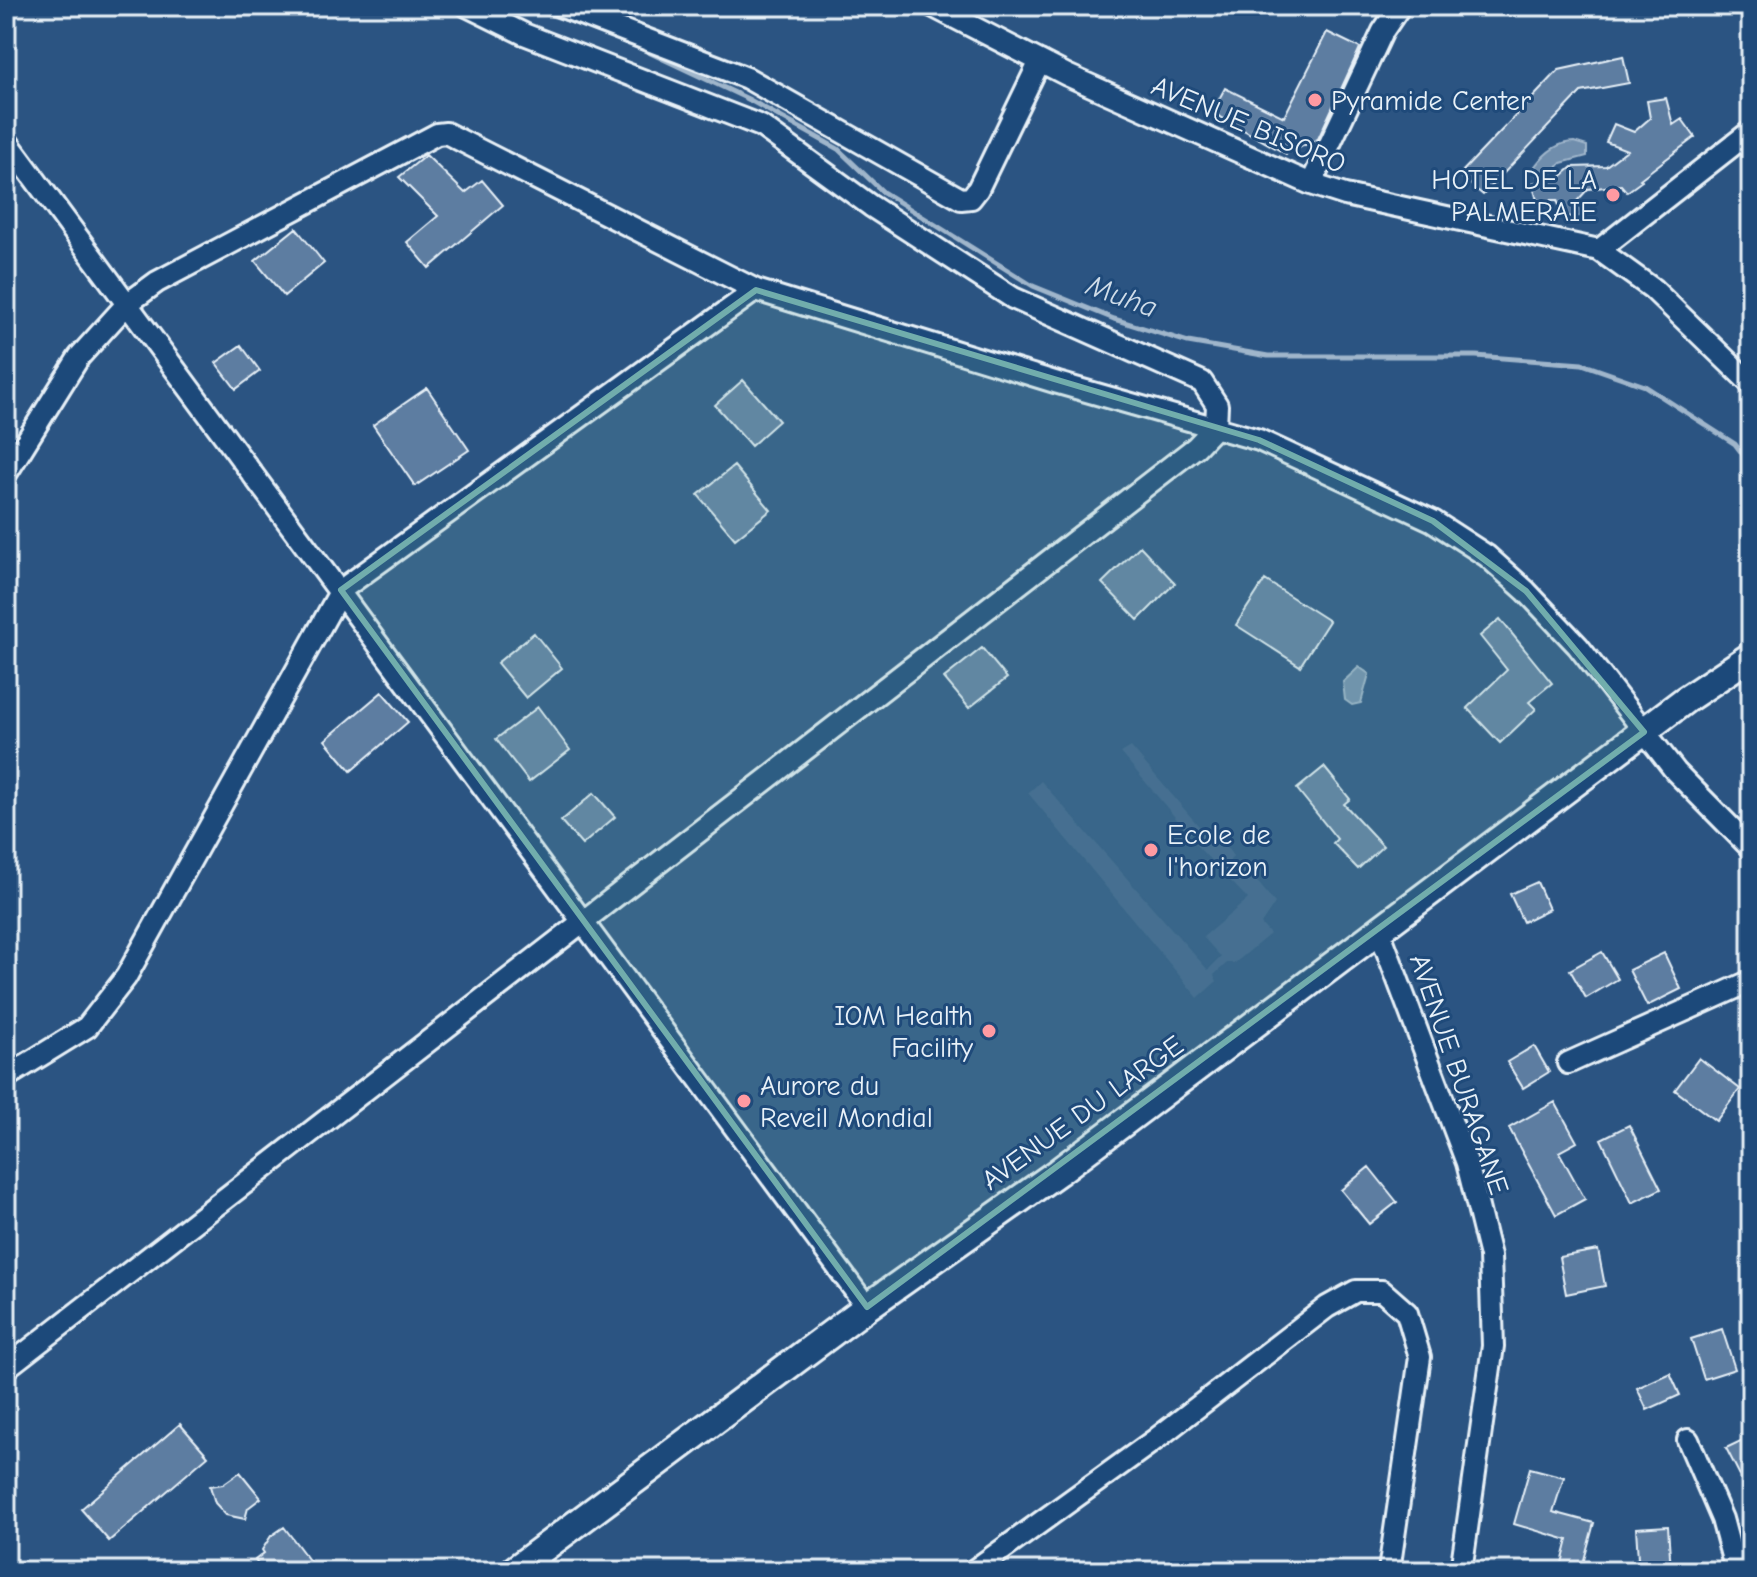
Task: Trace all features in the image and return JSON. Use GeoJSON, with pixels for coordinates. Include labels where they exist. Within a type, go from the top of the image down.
{"type":"FeatureCollection","features":[{"type":"Feature","properties":{"kind":"main road","name":"AVENUE DU LARGE"},"geometry":{"type":"LineString","coordinates":[[1685,700],[1751,639]]}},
{"type":"Feature","properties":{"kind":"main road","name":"AVENUE DU LARGE"},"geometry":{"type":"LineString","coordinates":[[513,1571],[867,1307],[1058,1172],[1685,700],[1751,656]]}},
{"type":"Feature","properties":{"kind":"street"},"geometry":{"type":"LineString","coordinates":[[6,1368],[1196,447],[1216,426],[1217,405],[1202,382],[1013,298],[871,206],[761,126],[524,34],[467,6]]}},
{"type":"Feature","properties":{"kind":"street"},"geometry":{"type":"LineString","coordinates":[[560,6],[747,78],[961,199],[971,198],[978,189],[1040,61]]}},
{"type":"Feature","properties":{"kind":"street","name":"AVENUE BISORO"},"geometry":{"type":"LineString","coordinates":[[932,6],[957,12],[1040,61],[1254,162],[1311,184],[1345,195],[1599,250],[1653,289],[1751,384]]}},
{"type":"Feature","properties":{"kind":"street"},"geometry":{"type":"LineString","coordinates":[[1311,184],[1383,31],[1400,6]]}},
{"type":"Feature","properties":{"kind":"street"},"geometry":{"type":"LineString","coordinates":[[1599,250],[1751,131]]}},
{"type":"Feature","properties":{"kind":"street"},"geometry":{"type":"LineString","coordinates":[[6,474],[79,357],[127,304],[157,282],[442,133],[452,134],[756,290],[1058,383],[1216,426],[1302,457],[1433,521],[1487,556],[1578,646],[1644,732],[1712,810],[1751,848]]}},
{"type":"Feature","properties":{"kind":"street"},"geometry":{"type":"LineString","coordinates":[[6,140],[341,590],[867,1307]]}},
{"type":"Feature","properties":{"kind":"street"},"geometry":{"type":"LineString","coordinates":[[6,1077],[87,1027],[126,977],[341,590],[756,290]]}},
{"type":"Feature","properties":{"kind":"street","name":"AVENUE BURAGANE"},"geometry":{"type":"LineString","coordinates":[[1379,930],[1467,1163],[1490,1256],[1493,1346],[1461,1571]]}},
{"type":"Feature","properties":{"kind":"street"},"geometry":{"type":"LineString","coordinates":[[1568,1063],[1751,981]]}},
{"type":"Feature","properties":{"kind":"street"},"geometry":{"type":"LineString","coordinates":[[973,1571],[1156,1439],[1327,1307],[1356,1291],[1382,1291],[1407,1313],[1420,1357],[1389,1571]]}},
{"type":"Feature","properties":{"kind":"street"},"geometry":{"type":"LineString","coordinates":[[1688,1440],[1722,1519],[1736,1571]]}},
{"type":"Feature","properties":{"kind":"highlighted area"},"geometry":{"type":"Polygon","coordinates":[[[756,290],[1259,440],[1433,521],[1526,591],[1644,732],[867,1307],[341,590],[756,290]]]}},
{"type":"Feature","properties":{"kind":"shaded area"},"geometry":{"type":"Polygon","coordinates":[[[1574,142],[1587,146],[1587,156],[1561,163],[1548,178],[1537,176],[1535,166],[1547,153],[1557,146],[1574,142]]]}},
{"type":"Feature","properties":{"kind":"shaded area"},"geometry":{"type":"Polygon","coordinates":[[[1359,667],[1369,674],[1361,703],[1352,705],[1345,700],[1343,682],[1359,667]]]}},
{"type":"Feature","properties":{"kind":"shaded area"},"geometry":{"type":"Polygon","coordinates":[[[1131,747],[1210,839],[1217,834],[1233,856],[1228,864],[1233,869],[1242,863],[1275,903],[1261,924],[1270,934],[1235,963],[1227,963],[1214,975],[1217,981],[1198,998],[1028,793],[1041,781],[1208,970],[1221,957],[1203,937],[1248,899],[1195,844],[1201,839],[1196,830],[1189,834],[1121,753],[1131,747]]]}},
{"type":"Feature","properties":{"kind":"building","name":"Pyramide Center"},"geometry":{"type":"Polygon","coordinates":[[[1327,32],[1360,48],[1318,139],[1286,154],[1212,112],[1225,88],[1284,117],[1327,32]]]}},
{"type":"Feature","properties":{"kind":"building"},"geometry":{"type":"Polygon","coordinates":[[[1623,56],[1629,83],[1581,92],[1483,195],[1459,175],[1559,70],[1623,56]]]}},
{"type":"Feature","properties":{"kind":"building"},"geometry":{"type":"Polygon","coordinates":[[[1666,98],[1673,125],[1682,119],[1695,137],[1640,179],[1642,181],[1627,192],[1621,185],[1588,189],[1577,201],[1580,216],[1563,217],[1557,200],[1537,200],[1532,183],[1559,178],[1572,167],[1606,166],[1627,150],[1606,142],[1614,124],[1634,132],[1650,118],[1647,101],[1666,98]]]}},
{"type":"Feature","properties":{"kind":"building"},"geometry":{"type":"Polygon","coordinates":[[[426,155],[465,193],[482,180],[503,205],[429,268],[407,242],[438,216],[399,177],[426,155]]]}},
{"type":"Feature","properties":{"kind":"building"},"geometry":{"type":"Polygon","coordinates":[[[296,228],[324,263],[284,296],[255,261],[296,228]]]}},
{"type":"Feature","properties":{"kind":"building"},"geometry":{"type":"Polygon","coordinates":[[[241,345],[260,371],[236,389],[216,363],[241,345]]]}},
{"type":"Feature","properties":{"kind":"building"},"geometry":{"type":"Polygon","coordinates":[[[743,380],[779,421],[751,446],[715,405],[743,380]]]}},
{"type":"Feature","properties":{"kind":"building"},"geometry":{"type":"Polygon","coordinates":[[[427,388],[469,450],[415,486],[373,425],[427,388]]]}},
{"type":"Feature","properties":{"kind":"building"},"geometry":{"type":"Polygon","coordinates":[[[734,466],[771,510],[735,539],[698,495],[734,466]]]}},
{"type":"Feature","properties":{"kind":"building"},"geometry":{"type":"Polygon","coordinates":[[[1140,546],[1175,583],[1138,620],[1102,583],[1140,546]]]}},
{"type":"Feature","properties":{"kind":"building"},"geometry":{"type":"Polygon","coordinates":[[[1265,580],[1329,621],[1300,666],[1236,625],[1265,580]]]}},
{"type":"Feature","properties":{"kind":"building"},"geometry":{"type":"Polygon","coordinates":[[[1500,619],[1552,683],[1529,702],[1536,709],[1500,743],[1467,708],[1507,670],[1480,636],[1500,619]]]}},
{"type":"Feature","properties":{"kind":"building"},"geometry":{"type":"Polygon","coordinates":[[[534,633],[562,668],[526,698],[497,663],[534,633]]]}},
{"type":"Feature","properties":{"kind":"building"},"geometry":{"type":"Polygon","coordinates":[[[982,648],[1007,678],[969,708],[944,678],[982,648]]]}},
{"type":"Feature","properties":{"kind":"building"},"geometry":{"type":"Polygon","coordinates":[[[382,692],[408,722],[351,771],[325,740],[382,692]]]}},
{"type":"Feature","properties":{"kind":"building"},"geometry":{"type":"Polygon","coordinates":[[[538,707],[570,750],[529,782],[496,739],[538,707]]]}},
{"type":"Feature","properties":{"kind":"building"},"geometry":{"type":"Polygon","coordinates":[[[1324,767],[1350,799],[1344,804],[1383,846],[1358,869],[1333,843],[1337,839],[1297,789],[1324,767]]]}},
{"type":"Feature","properties":{"kind":"building"},"geometry":{"type":"Polygon","coordinates":[[[594,793],[615,817],[582,845],[561,821],[594,793]]]}},
{"type":"Feature","properties":{"kind":"building"},"geometry":{"type":"Polygon","coordinates":[[[1537,882],[1549,909],[1523,922],[1510,894],[1537,882]]]}},
{"type":"Feature","properties":{"kind":"building"},"geometry":{"type":"Polygon","coordinates":[[[1602,952],[1618,979],[1586,998],[1570,970],[1602,952]]]}},
{"type":"Feature","properties":{"kind":"building"},"geometry":{"type":"Polygon","coordinates":[[[1664,953],[1681,989],[1647,1006],[1629,970],[1664,953]]]}},
{"type":"Feature","properties":{"kind":"building"},"geometry":{"type":"Polygon","coordinates":[[[1534,1046],[1549,1072],[1523,1088],[1507,1062],[1534,1046]]]}},
{"type":"Feature","properties":{"kind":"building"},"geometry":{"type":"Polygon","coordinates":[[[1699,1058],[1740,1089],[1716,1121],[1675,1090],[1699,1058]]]}},
{"type":"Feature","properties":{"kind":"building"},"geometry":{"type":"Polygon","coordinates":[[[1555,1102],[1577,1142],[1559,1152],[1585,1199],[1556,1215],[1509,1128],[1555,1102]]]}},
{"type":"Feature","properties":{"kind":"building"},"geometry":{"type":"Polygon","coordinates":[[[1629,1125],[1661,1189],[1632,1203],[1601,1139],[1629,1125]]]}},
{"type":"Feature","properties":{"kind":"building"},"geometry":{"type":"Polygon","coordinates":[[[1369,1167],[1397,1202],[1369,1224],[1341,1190],[1369,1167]]]}},
{"type":"Feature","properties":{"kind":"building"},"geometry":{"type":"Polygon","coordinates":[[[1598,1250],[1605,1286],[1566,1294],[1559,1257],[1598,1250]]]}},
{"type":"Feature","properties":{"kind":"building"},"geometry":{"type":"Polygon","coordinates":[[[1722,1329],[1735,1369],[1704,1379],[1691,1339],[1722,1329]]]}},
{"type":"Feature","properties":{"kind":"building"},"geometry":{"type":"Polygon","coordinates":[[[1670,1373],[1680,1395],[1647,1410],[1637,1388],[1670,1373]]]}},
{"type":"Feature","properties":{"kind":"building"},"geometry":{"type":"Polygon","coordinates":[[[180,1424],[208,1456],[109,1541],[81,1509],[180,1424]]]}},
{"type":"Feature","properties":{"kind":"building"},"geometry":{"type":"Polygon","coordinates":[[[1751,1436],[1751,1497],[1726,1448],[1751,1436]]]}},
{"type":"Feature","properties":{"kind":"building"},"geometry":{"type":"Polygon","coordinates":[[[1530,1468],[1564,1477],[1553,1512],[1594,1523],[1581,1571],[1560,1571],[1568,1540],[1514,1524],[1530,1468]]]}},
{"type":"Feature","properties":{"kind":"building"},"geometry":{"type":"Polygon","coordinates":[[[240,1472],[261,1498],[248,1508],[245,1519],[226,1515],[215,1503],[210,1486],[223,1484],[240,1472]]]}},
{"type":"Feature","properties":{"kind":"building"},"geometry":{"type":"Polygon","coordinates":[[[1668,1526],[1671,1571],[1609,1571],[1608,1567],[1638,1559],[1636,1528],[1668,1526]]]}},
{"type":"Feature","properties":{"kind":"building"},"geometry":{"type":"Polygon","coordinates":[[[284,1527],[317,1571],[262,1571],[255,1560],[264,1553],[262,1550],[271,1536],[284,1527]]]}},
{"type":"Feature","properties":{"kind":"waterway","name":"Muha"},"geometry":{"type":"LineString","coordinates":[[522,6],[578,23]]}},
{"type":"Feature","properties":{"kind":"waterway","name":"Muha"},"geometry":{"type":"LineString","coordinates":[[625,41],[748,99],[838,149],[883,192],[1033,286],[1114,319],[1188,342],[1268,356],[1476,356],[1582,364],[1645,386],[1735,444],[1751,465]]}},
{"type":"Feature","properties":{"kind":"place","name":"Pyramide Center"},"geometry":{"type":"Point","coordinates":[1315,100]}},
{"type":"Feature","properties":{"kind":"place","name":"HOTEL DE LA PALMERAIE"},"geometry":{"type":"Point","coordinates":[1613,195]}},
{"type":"Feature","properties":{"kind":"place","name":"Ecole de l'horizon"},"geometry":{"type":"Point","coordinates":[1151,850]}},
{"type":"Feature","properties":{"kind":"place","name":"IOM Health Facility"},"geometry":{"type":"Point","coordinates":[989,1031]}},
{"type":"Feature","properties":{"kind":"place","name":"Aurore du Reveil Mondial"},"geometry":{"type":"Point","coordinates":[744,1101]}}]}
